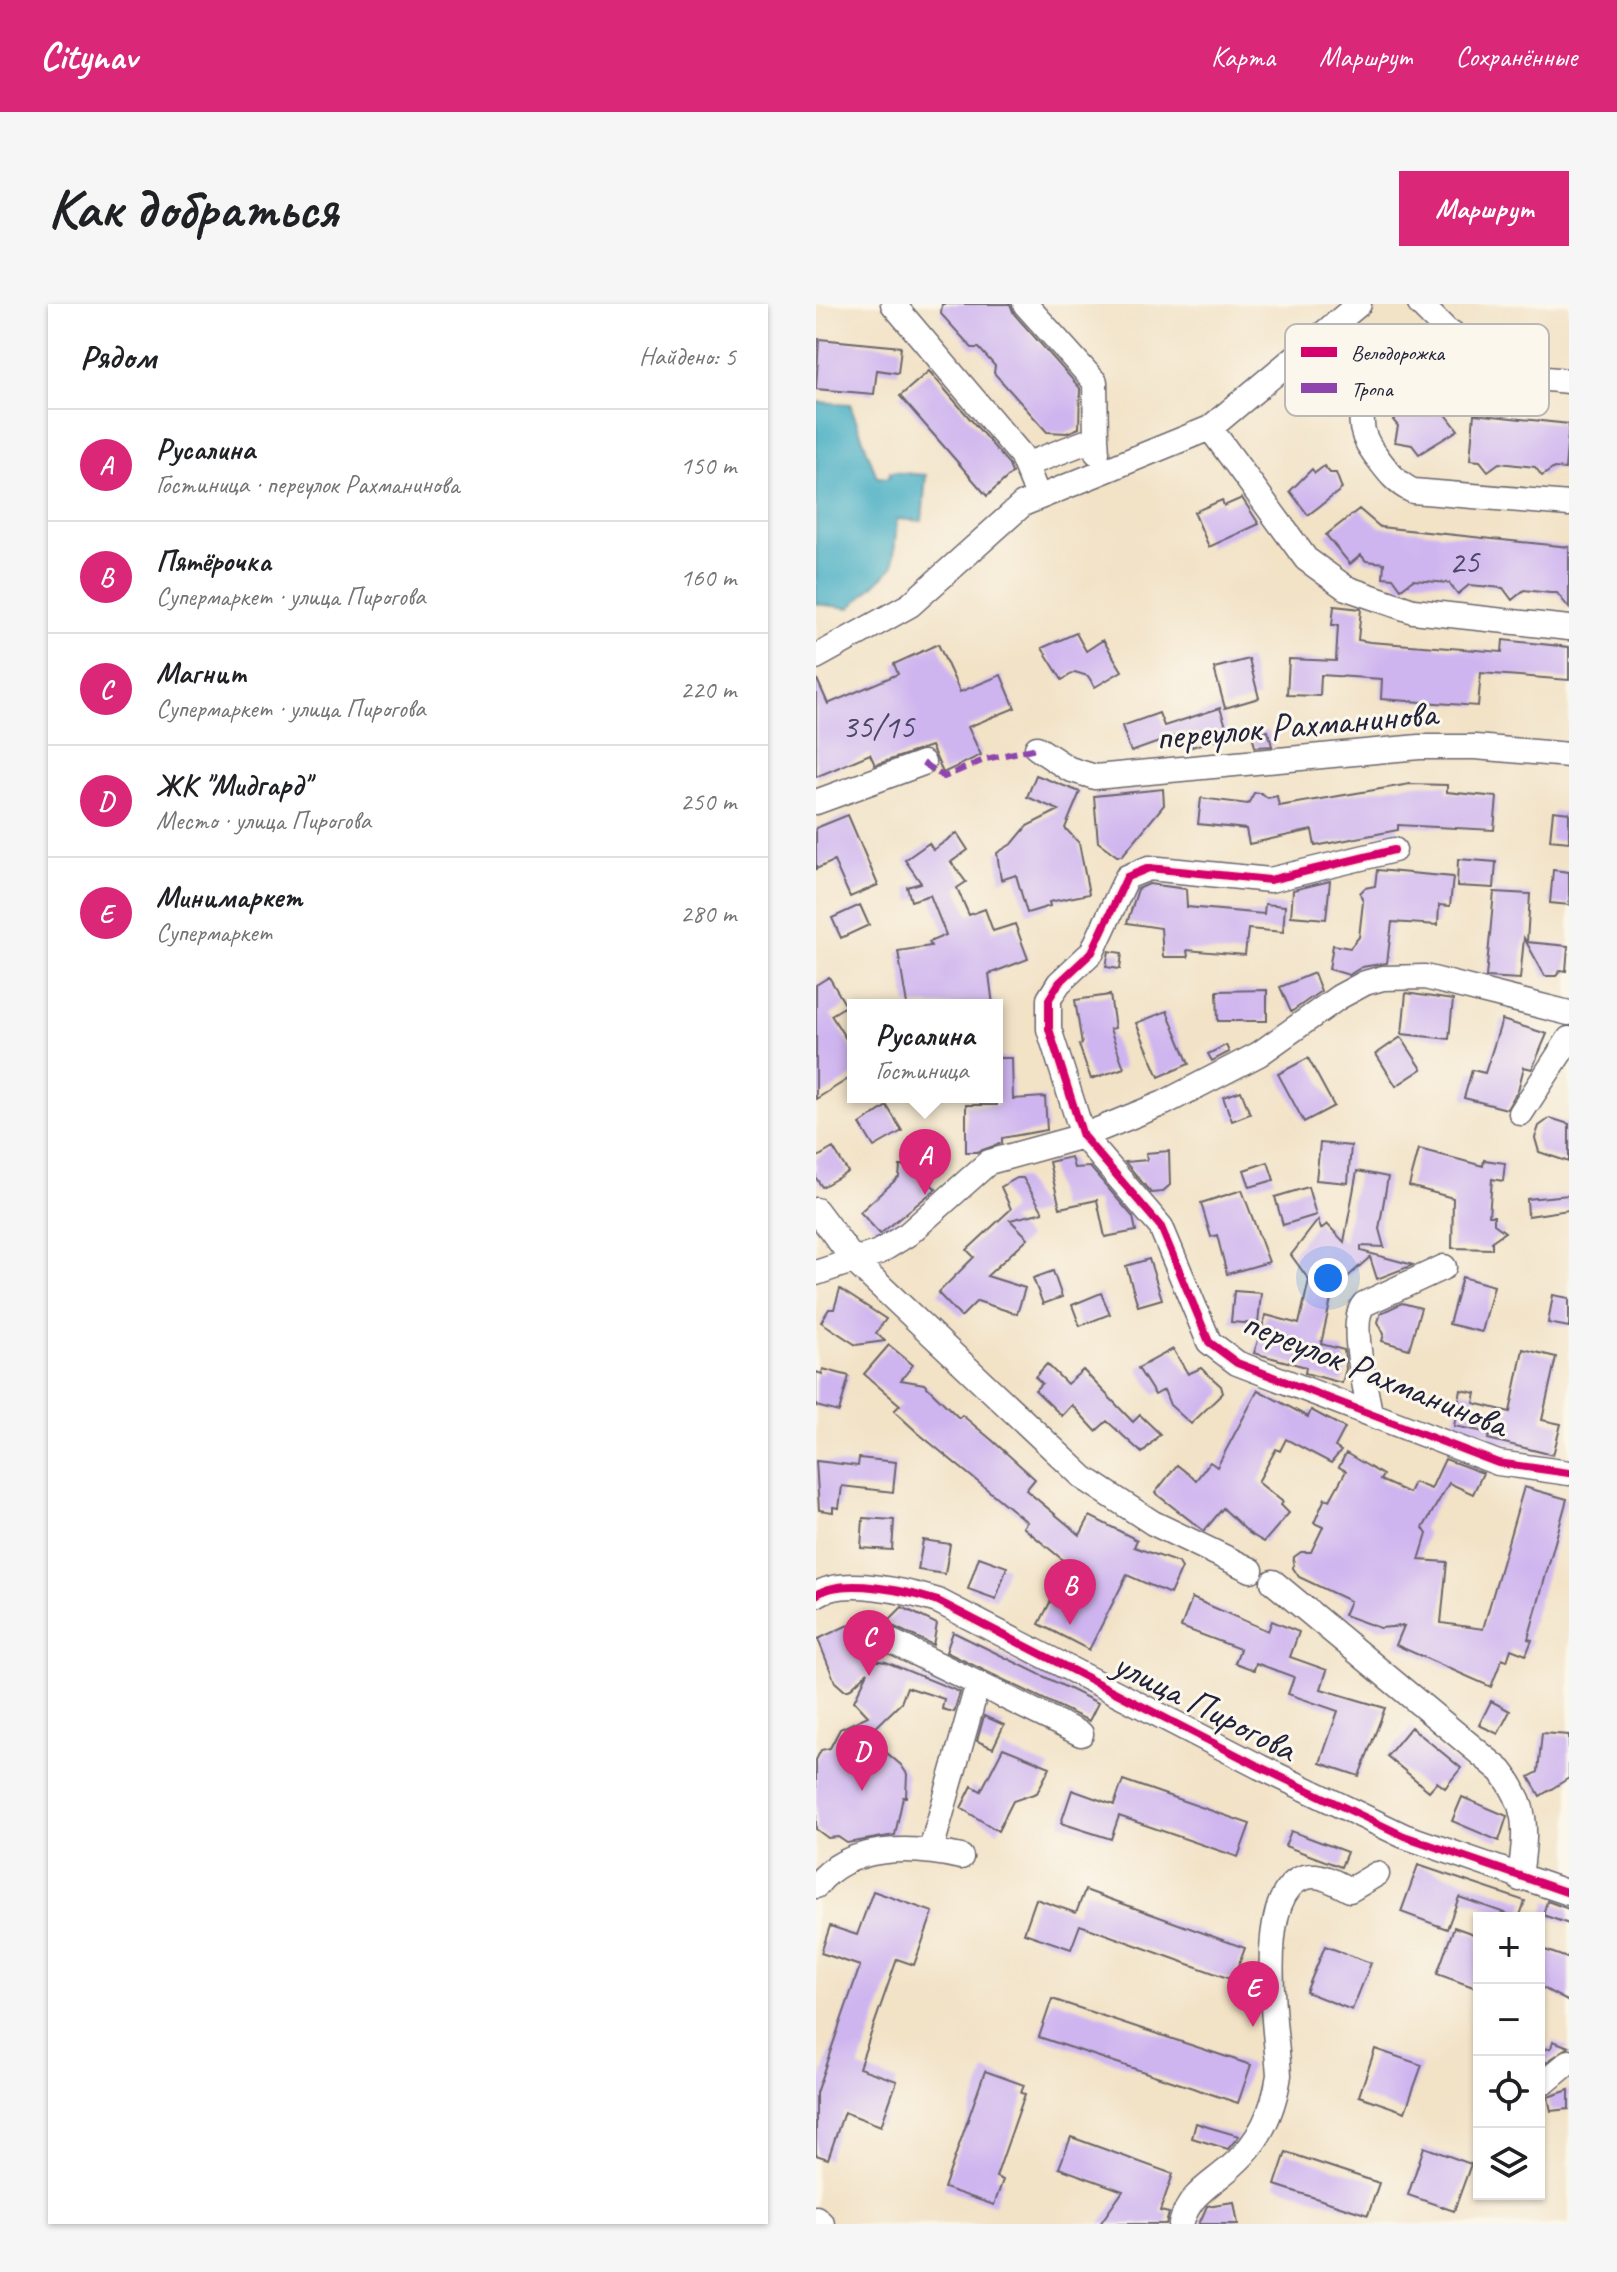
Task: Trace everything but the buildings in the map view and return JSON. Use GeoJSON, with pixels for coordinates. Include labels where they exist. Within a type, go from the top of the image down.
{"type":"FeatureCollection","features":[{"type":"Feature","properties":{"kind":"street"},"geometry":{"type":"LineString","coordinates":[[1025,304],[1095,382],[1098,472]]}},
{"type":"Feature","properties":{"kind":"street"},"geometry":{"type":"LineString","coordinates":[[1335,324],[1359,304]]}},
{"type":"Feature","properties":{"kind":"street"},"geometry":{"type":"LineString","coordinates":[[1420,304],[1442,324]]}},
{"type":"Feature","properties":{"kind":"street"},"geometry":{"type":"LineString","coordinates":[[898,305],[1028,464],[1038,496]]}},
{"type":"Feature","properties":{"kind":"street"},"geometry":{"type":"LineString","coordinates":[[816,657],[910,605],[1008,516],[1038,496],[1210,428],[1285,366]]}},
{"type":"Feature","properties":{"kind":"street"},"geometry":{"type":"LineString","coordinates":[[1549,379],[1569,381]]}},
{"type":"Feature","properties":{"kind":"street"},"geometry":{"type":"LineString","coordinates":[[1361,416],[1360,429],[1370,448],[1399,485],[1413,491],[1569,504]]}},
{"type":"Feature","properties":{"kind":"street"},"geometry":{"type":"LineString","coordinates":[[1210,428],[1306,559],[1346,588],[1413,611],[1569,628]]}},
{"type":"Feature","properties":{"kind":"street"},"geometry":{"type":"LineString","coordinates":[[1028,464],[1096,438]]}},
{"type":"Feature","properties":{"kind":"street","name":"переулок Рахманинова"},"geometry":{"type":"LineString","coordinates":[[1037,748],[1069,769],[1095,777],[1419,747],[1475,747],[1569,755]]}},
{"type":"Feature","properties":{"kind":"street"},"geometry":{"type":"LineString","coordinates":[[816,802],[923,763]]}},
{"type":"Feature","properties":{"kind":"street","name":"переулок Рахманинова"},"geometry":{"type":"LineString","coordinates":[[1394,850],[1270,880],[1149,868],[1127,877],[1092,952],[1059,983],[1049,999],[1049,1029],[1083,1136],[1161,1227],[1202,1326],[1218,1352],[1237,1363],[1498,1463],[1569,1473]]}},
{"type":"Feature","properties":{"kind":"street"},"geometry":{"type":"LineString","coordinates":[[816,1273],[879,1252],[908,1234],[989,1162],[1083,1136],[1164,1103],[1259,1054],[1339,997],[1383,978],[1425,977],[1449,981],[1569,1013]]}},
{"type":"Feature","properties":{"kind":"street"},"geometry":{"type":"LineString","coordinates":[[1521,1113],[1569,1039]]}},
{"type":"Feature","properties":{"kind":"street"},"geometry":{"type":"LineString","coordinates":[[816,1210],[855,1262],[1084,1478],[1153,1523],[1251,1570]]}},
{"type":"Feature","properties":{"kind":"street"},"geometry":{"type":"LineString","coordinates":[[1370,1413],[1357,1328],[1359,1309],[1444,1267]]}},
{"type":"Feature","properties":{"kind":"street"},"geometry":{"type":"LineString","coordinates":[[1273,1582],[1501,1771],[1523,1806],[1525,1825],[1520,1879]]}},
{"type":"Feature","properties":{"kind":"street","name":"улица Пирогова"},"geometry":{"type":"LineString","coordinates":[[818,1590],[880,1588],[938,1601],[1273,1774],[1404,1836],[1520,1879],[1569,1893]]}},
{"type":"Feature","properties":{"kind":"street"},"geometry":{"type":"LineString","coordinates":[[882,1637],[1081,1734]]}},
{"type":"Feature","properties":{"kind":"street"},"geometry":{"type":"LineString","coordinates":[[931,1850],[978,1683]]}},
{"type":"Feature","properties":{"kind":"street"},"geometry":{"type":"LineString","coordinates":[[816,1886],[836,1865],[853,1858],[931,1850],[961,1857]]}},
{"type":"Feature","properties":{"kind":"street"},"geometry":{"type":"LineString","coordinates":[[1181,2224],[1193,2197],[1237,2162],[1270,2115],[1279,2075],[1272,1933],[1283,1894],[1305,1877],[1318,1876],[1350,1890],[1377,1874]]}},
{"type":"Feature","properties":{"kind":"street"},"geometry":{"type":"LineString","coordinates":[[1545,2082],[1569,2062]]}},
{"type":"Feature","properties":{"kind":"street"},"geometry":{"type":"LineString","coordinates":[[816,2218],[822,2224]]}},
{"type":"Feature","properties":{"kind":"water"},"geometry":{"type":"Polygon","coordinates":[[[816,402],[850,404],[877,477],[889,478],[890,472],[926,475],[922,521],[897,519],[893,567],[850,608],[816,604],[816,402]]]}},
{"type":"Feature","properties":{"kind":"marked path"},"geometry":{"type":"LineString","coordinates":[[923,763],[944,777],[986,759],[1037,748]]}},
{"type":"Feature","properties":{"kind":"cycle path"},"geometry":{"type":"LineString","coordinates":[[1394,850],[1270,880],[1149,868],[1127,877],[1092,952],[1059,983],[1049,999],[1049,1029],[1083,1136],[1161,1227],[1209,1342],[1237,1363],[1498,1463],[1569,1473]]}},
{"type":"Feature","properties":{"kind":"cycle path"},"geometry":{"type":"LineString","coordinates":[[816,1595],[828,1589],[859,1586],[894,1590],[938,1601],[1260,1767],[1404,1836],[1569,1893]]}},
{"type":"Feature","properties":{"kind":"place","name":"Русалина"},"geometry":{"type":"Point","coordinates":[925,1195]}},
{"type":"Feature","properties":{"kind":"place","name":"Пятёрочка"},"geometry":{"type":"Point","coordinates":[1070,1625]}},
{"type":"Feature","properties":{"kind":"place","name":"Магнит"},"geometry":{"type":"Point","coordinates":[869,1676]}},
{"type":"Feature","properties":{"kind":"place","name":"ЖК \"Мидгард\""},"geometry":{"type":"Point","coordinates":[862,1791]}},
{"type":"Feature","properties":{"kind":"place","name":"Минимаркет"},"geometry":{"type":"Point","coordinates":[1253,2027]}}]}
